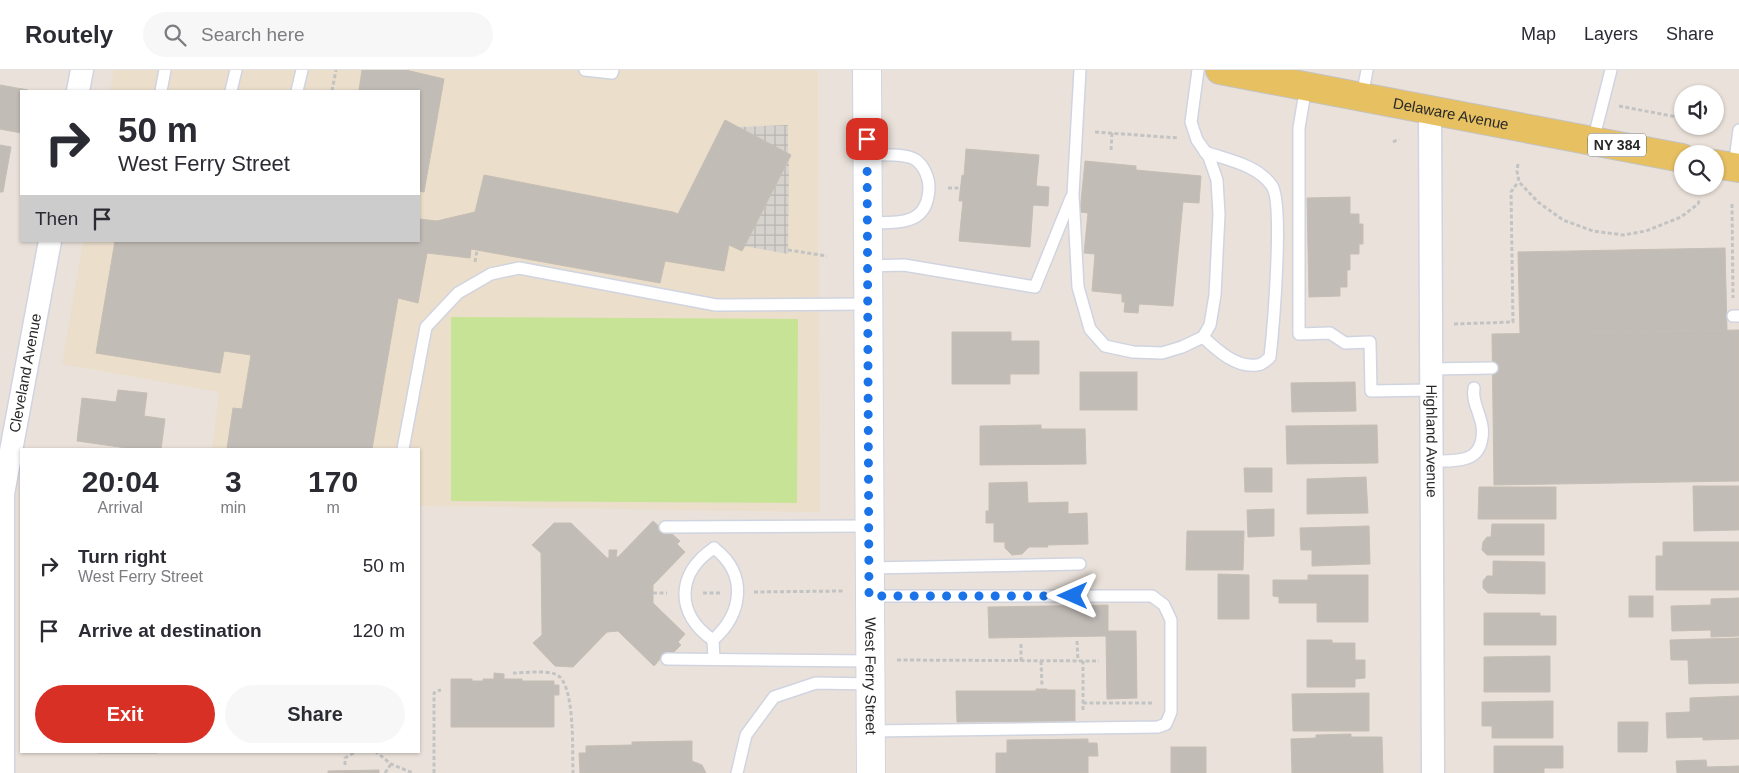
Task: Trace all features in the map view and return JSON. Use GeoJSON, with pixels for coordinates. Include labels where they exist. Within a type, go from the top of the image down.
{"type":"FeatureCollection","features":[{"type":"Feature","properties":{"kind":"main road","name":"Delaware Avenue"},"geometry":{"type":"LineString","coordinates":[[1220,70],[1300,80],[1362,97],[1674,156]]}},
{"type":"Feature","properties":{"kind":"street"},"geometry":{"type":"LineString","coordinates":[[78,90],[82,70]]}},
{"type":"Feature","properties":{"kind":"street","name":"West Ferry Street"},"geometry":{"type":"LineString","coordinates":[[867,70],[869,568],[858,593],[877,668],[871,731],[871,773]]}},
{"type":"Feature","properties":{"kind":"street","name":"Highland Avenue"},"geometry":{"type":"LineString","coordinates":[[1430,109],[1433,773]]}},
{"type":"Feature","properties":{"kind":"street","name":"Cleveland Avenue"},"geometry":{"type":"LineString","coordinates":[[3,773],[3,494],[50,242]]}},
{"type":"Feature","properties":{"kind":"lane"},"geometry":{"type":"LineString","coordinates":[[161,90],[165,70]]}},
{"type":"Feature","properties":{"kind":"lane"},"geometry":{"type":"LineString","coordinates":[[232,90],[236,70]]}},
{"type":"Feature","properties":{"kind":"lane"},"geometry":{"type":"LineString","coordinates":[[298,90],[302,70]]}},
{"type":"Feature","properties":{"kind":"lane"},"geometry":{"type":"LineString","coordinates":[[585,70],[613,72]]}},
{"type":"Feature","properties":{"kind":"lane"},"geometry":{"type":"LineString","coordinates":[[1080,70],[1072,194],[1078,287],[1090,329],[1105,346],[1133,352],[1162,353],[1182,348],[1203,337],[1210,325],[1215,295],[1220,214],[1217,180],[1209,158],[1197,140],[1190,122],[1198,70]]}},
{"type":"Feature","properties":{"kind":"lane"},"geometry":{"type":"LineString","coordinates":[[1362,97],[1367,70]]}},
{"type":"Feature","properties":{"kind":"lane"},"geometry":{"type":"LineString","coordinates":[[1593,140],[1611,70]]}},
{"type":"Feature","properties":{"kind":"lane"},"geometry":{"type":"LineString","coordinates":[[1300,80],[1299,334],[1330,333],[1345,343],[1370,342],[1371,391],[1492,368]]}},
{"type":"Feature","properties":{"kind":"lane"},"geometry":{"type":"LineString","coordinates":[[1729,166],[1739,130]]}},
{"type":"Feature","properties":{"kind":"lane"},"geometry":{"type":"LineString","coordinates":[[1203,337],[1221,354],[1244,364],[1259,365],[1270,357],[1277,262],[1277,206],[1274,188],[1265,178],[1247,166],[1205,152]]}},
{"type":"Feature","properties":{"kind":"lane"},"geometry":{"type":"LineString","coordinates":[[867,155],[906,156],[916,160],[925,170],[929,184],[928,201],[922,213],[903,222],[867,223]]}},
{"type":"Feature","properties":{"kind":"lane"},"geometry":{"type":"LineString","coordinates":[[867,266],[904,265],[1035,287],[1072,194]]}},
{"type":"Feature","properties":{"kind":"lane"},"geometry":{"type":"LineString","coordinates":[[403,448],[426,327],[458,293],[491,274],[519,268],[716,305],[868,304]]}},
{"type":"Feature","properties":{"kind":"lane"},"geometry":{"type":"LineString","coordinates":[[1432,461],[1468,458],[1476,452],[1481,444],[1483,431],[1474,401],[1474,388]]}},
{"type":"Feature","properties":{"kind":"lane"},"geometry":{"type":"LineString","coordinates":[[665,527],[869,526]]}},
{"type":"Feature","properties":{"kind":"lane"},"geometry":{"type":"LineString","coordinates":[[714,527],[714,548]]}},
{"type":"Feature","properties":{"kind":"lane"},"geometry":{"type":"LineString","coordinates":[[714,548],[703,555],[693,566],[687,579],[685,593],[686,604],[696,625],[713,640],[714,659]]}},
{"type":"Feature","properties":{"kind":"lane"},"geometry":{"type":"LineString","coordinates":[[713,640],[732,619],[738,592],[736,580],[725,556],[714,548]]}},
{"type":"Feature","properties":{"kind":"lane"},"geometry":{"type":"LineString","coordinates":[[869,568],[1080,564]]}},
{"type":"Feature","properties":{"kind":"lane"},"geometry":{"type":"LineString","coordinates":[[858,593],[1152,596],[1164,604],[1171,620],[1171,712],[1166,724],[1158,727],[871,731]]}},
{"type":"Feature","properties":{"kind":"lane"},"geometry":{"type":"LineString","coordinates":[[667,659],[714,659],[877,668]]}},
{"type":"Feature","properties":{"kind":"lane"},"geometry":{"type":"LineString","coordinates":[[737,773],[746,735],[774,697],[816,683],[877,668]]}},
{"type":"Feature","properties":{"kind":"path"},"geometry":{"type":"LineString","coordinates":[[332,90],[336,70]]}},
{"type":"Feature","properties":{"kind":"path"},"geometry":{"type":"LineString","coordinates":[[1615,105],[1674,116]]}},
{"type":"Feature","properties":{"kind":"path"},"geometry":{"type":"LineString","coordinates":[[1094,132],[1184,139]]}},
{"type":"Feature","properties":{"kind":"path"},"geometry":{"type":"LineString","coordinates":[[1110,150],[1112,133]]}},
{"type":"Feature","properties":{"kind":"path"},"geometry":{"type":"LineString","coordinates":[[1393,142],[1399,139]]}},
{"type":"Feature","properties":{"kind":"path"},"geometry":{"type":"LineString","coordinates":[[1518,164],[1518,182],[1538,202],[1563,220],[1593,231],[1623,235],[1646,231],[1681,217],[1698,204],[1700,198]]}},
{"type":"Feature","properties":{"kind":"path"},"geometry":{"type":"LineString","coordinates":[[1451,324],[1512,322],[1511,192],[1518,182]]}},
{"type":"Feature","properties":{"kind":"path"},"geometry":{"type":"LineString","coordinates":[[952,188],[961,188]]}},
{"type":"Feature","properties":{"kind":"path"},"geometry":{"type":"LineString","coordinates":[[1732,204],[1736,316]]}},
{"type":"Feature","properties":{"kind":"path"},"geometry":{"type":"LineString","coordinates":[[788,250],[827,256]]}},
{"type":"Feature","properties":{"kind":"path"},"geometry":{"type":"LineString","coordinates":[[750,592],[858,593]]}},
{"type":"Feature","properties":{"kind":"path"},"geometry":{"type":"LineString","coordinates":[[653,593],[660,593]]}},
{"type":"Feature","properties":{"kind":"path"},"geometry":{"type":"LineString","coordinates":[[697,593],[722,593]]}},
{"type":"Feature","properties":{"kind":"path"},"geometry":{"type":"LineString","coordinates":[[1077,641],[1078,661]]}},
{"type":"Feature","properties":{"kind":"path"},"geometry":{"type":"LineString","coordinates":[[1021,644],[1021,661]]}},
{"type":"Feature","properties":{"kind":"path"},"geometry":{"type":"LineString","coordinates":[[877,668],[1021,661],[1099,661]]}},
{"type":"Feature","properties":{"kind":"path"},"geometry":{"type":"LineString","coordinates":[[1042,661],[1042,686]]}},
{"type":"Feature","properties":{"kind":"path"},"geometry":{"type":"LineString","coordinates":[[1083,661],[1083,713]]}},
{"type":"Feature","properties":{"kind":"path"},"geometry":{"type":"LineString","coordinates":[[512,674],[555,673],[563,679],[570,709],[573,773]]}},
{"type":"Feature","properties":{"kind":"path"},"geometry":{"type":"LineString","coordinates":[[434,773],[434,693],[441,690]]}},
{"type":"Feature","properties":{"kind":"path"},"geometry":{"type":"LineString","coordinates":[[1083,704],[1140,703]]}},
{"type":"Feature","properties":{"kind":"path"},"geometry":{"type":"LineString","coordinates":[[345,765],[346,758],[354,753]]}},
{"type":"Feature","properties":{"kind":"path"},"geometry":{"type":"LineString","coordinates":[[377,753],[391,764],[412,773]]}},
{"type":"Feature","properties":{"kind":"path"},"geometry":{"type":"LineString","coordinates":[[385,773],[391,764]]}},
{"type":"Feature","properties":{"kind":"shaded area"},"geometry":{"type":"Polygon","coordinates":[[[114,70],[818,70],[820,512],[420,506],[420,448],[212,448],[219,392],[62,364],[83,242],[420,242],[420,90],[110,90],[114,70]]]}},
{"type":"Feature","properties":{"kind":"shaded area"},"geometry":{"type":"Polygon","coordinates":[[[788,125],[788,154],[737,127],[788,125]]]}},
{"type":"Feature","properties":{"kind":"shaded area"},"geometry":{"type":"Polygon","coordinates":[[[789,160],[788,254],[744,246],[785,167],[789,160]]]}},
{"type":"Feature","properties":{"kind":"green space"},"geometry":{"type":"Polygon","coordinates":[[[451,317],[798,319],[797,503],[451,501],[451,317]]]}},
{"type":"Feature","properties":{"kind":"building"},"geometry":{"type":"Polygon","coordinates":[[[362,70],[406,70],[444,79],[424,192],[420,191],[420,90],[359,90],[362,70]]]}},
{"type":"Feature","properties":{"kind":"building"},"geometry":{"type":"Polygon","coordinates":[[[0,85],[28,90],[20,90],[20,133],[0,129],[0,85]]]}},
{"type":"Feature","properties":{"kind":"building"},"geometry":{"type":"Polygon","coordinates":[[[725,120],[791,155],[742,251],[729,245],[724,271],[665,261],[660,283],[471,249],[470,258],[427,253],[418,303],[398,298],[372,448],[227,448],[233,408],[242,409],[251,355],[224,351],[220,373],[96,353],[115,242],[420,242],[420,219],[437,221],[475,212],[484,175],[678,214],[725,120]]]}},
{"type":"Feature","properties":{"kind":"building"},"geometry":{"type":"Polygon","coordinates":[[[0,145],[11,147],[3,192],[0,192],[0,145]]]}},
{"type":"Feature","properties":{"kind":"building"},"geometry":{"type":"Polygon","coordinates":[[[966,149],[1039,155],[1036,186],[1049,187],[1048,206],[1033,205],[1030,247],[959,241],[963,201],[959,201],[962,175],[964,176],[966,149]]]}},
{"type":"Feature","properties":{"kind":"building"},"geometry":{"type":"Polygon","coordinates":[[[1085,161],[1136,166],[1136,170],[1201,176],[1199,203],[1183,202],[1173,306],[1139,304],[1138,313],[1124,312],[1125,302],[1122,302],[1122,294],[1092,291],[1095,254],[1084,253],[1088,213],[1080,212],[1085,161]]]}},
{"type":"Feature","properties":{"kind":"building"},"geometry":{"type":"Polygon","coordinates":[[[1350,197],[1350,214],[1359,214],[1359,224],[1363,224],[1363,244],[1359,244],[1359,254],[1350,254],[1350,270],[1347,270],[1347,287],[1340,287],[1340,296],[1309,297],[1307,198],[1350,197]]]}},
{"type":"Feature","properties":{"kind":"building"},"geometry":{"type":"Polygon","coordinates":[[[1725,248],[1727,330],[1520,334],[1518,252],[1725,248]]]}},
{"type":"Feature","properties":{"kind":"building"},"geometry":{"type":"Polygon","coordinates":[[[1739,330],[1739,481],[1494,485],[1492,334],[1739,330]]]}},
{"type":"Feature","properties":{"kind":"building"},"geometry":{"type":"Polygon","coordinates":[[[952,332],[1011,332],[1011,341],[1039,341],[1039,374],[1010,374],[1010,384],[952,384],[952,332]]]}},
{"type":"Feature","properties":{"kind":"building"},"geometry":{"type":"Polygon","coordinates":[[[1080,372],[1137,372],[1137,410],[1080,410],[1080,372]]]}},
{"type":"Feature","properties":{"kind":"building"},"geometry":{"type":"Polygon","coordinates":[[[1355,382],[1356,411],[1292,412],[1291,383],[1355,382]]]}},
{"type":"Feature","properties":{"kind":"building"},"geometry":{"type":"Polygon","coordinates":[[[118,390],[147,393],[144,416],[165,419],[161,448],[127,448],[77,441],[82,398],[116,402],[118,390]]]}},
{"type":"Feature","properties":{"kind":"building"},"geometry":{"type":"Polygon","coordinates":[[[1041,425],[1041,429],[1085,429],[1086,464],[980,465],[980,426],[1041,425]]]}},
{"type":"Feature","properties":{"kind":"building"},"geometry":{"type":"Polygon","coordinates":[[[1377,425],[1378,463],[1287,464],[1286,426],[1377,425]]]}},
{"type":"Feature","properties":{"kind":"building"},"geometry":{"type":"Polygon","coordinates":[[[1244,468],[1272,468],[1272,492],[1245,492],[1244,468]]]}},
{"type":"Feature","properties":{"kind":"building"},"geometry":{"type":"Polygon","coordinates":[[[1366,477],[1368,513],[1307,514],[1307,479],[1366,477]]]}},
{"type":"Feature","properties":{"kind":"building"},"geometry":{"type":"Polygon","coordinates":[[[1027,482],[1028,503],[1068,502],[1068,514],[1087,513],[1088,544],[1029,547],[1022,554],[1012,555],[1005,548],[1005,542],[994,542],[994,523],[986,523],[986,511],[989,511],[989,483],[1027,482]]]}},
{"type":"Feature","properties":{"kind":"building"},"geometry":{"type":"Polygon","coordinates":[[[1693,486],[1739,486],[1739,530],[1694,531],[1693,486]]]}},
{"type":"Feature","properties":{"kind":"building"},"geometry":{"type":"Polygon","coordinates":[[[1479,487],[1556,487],[1556,519],[1478,519],[1479,487]]]}},
{"type":"Feature","properties":{"kind":"building"},"geometry":{"type":"Polygon","coordinates":[[[1274,509],[1274,536],[1248,537],[1247,510],[1274,509]]]}},
{"type":"Feature","properties":{"kind":"building"},"geometry":{"type":"Polygon","coordinates":[[[653,521],[661,528],[663,526],[680,541],[677,544],[685,552],[653,585],[653,603],[685,634],[678,642],[681,645],[665,661],[661,658],[654,666],[618,631],[607,632],[573,667],[555,666],[533,643],[542,635],[541,553],[532,545],[554,523],[571,523],[607,558],[609,558],[609,550],[617,550],[616,557],[618,557],[653,521]]]}},
{"type":"Feature","properties":{"kind":"building"},"geometry":{"type":"Polygon","coordinates":[[[1492,524],[1544,524],[1544,555],[1487,555],[1482,550],[1483,542],[1487,537],[1491,537],[1492,524]]]}},
{"type":"Feature","properties":{"kind":"building"},"geometry":{"type":"Polygon","coordinates":[[[1369,526],[1370,564],[1312,566],[1312,550],[1301,550],[1300,528],[1369,526]]]}},
{"type":"Feature","properties":{"kind":"building"},"geometry":{"type":"Polygon","coordinates":[[[1187,531],[1244,531],[1243,570],[1186,570],[1187,531]]]}},
{"type":"Feature","properties":{"kind":"building"},"geometry":{"type":"Polygon","coordinates":[[[1663,542],[1739,542],[1739,590],[1656,590],[1656,556],[1663,556],[1663,542]]]}},
{"type":"Feature","properties":{"kind":"building"},"geometry":{"type":"Polygon","coordinates":[[[1493,561],[1545,562],[1545,594],[1488,593],[1483,588],[1483,581],[1487,576],[1493,576],[1493,561]]]}},
{"type":"Feature","properties":{"kind":"building"},"geometry":{"type":"Polygon","coordinates":[[[1218,574],[1249,575],[1249,619],[1218,619],[1218,574]]]}},
{"type":"Feature","properties":{"kind":"building"},"geometry":{"type":"Polygon","coordinates":[[[1308,575],[1368,575],[1368,622],[1317,622],[1317,603],[1279,603],[1279,597],[1273,596],[1273,580],[1308,580],[1308,575]]]}},
{"type":"Feature","properties":{"kind":"building"},"geometry":{"type":"Polygon","coordinates":[[[1629,596],[1653,596],[1653,617],[1629,617],[1629,596]]]}},
{"type":"Feature","properties":{"kind":"building"},"geometry":{"type":"Polygon","coordinates":[[[1739,598],[1739,636],[1711,637],[1711,630],[1672,631],[1671,606],[1711,605],[1711,599],[1739,598]]]}},
{"type":"Feature","properties":{"kind":"building"},"geometry":{"type":"Polygon","coordinates":[[[1108,605],[1108,631],[1136,631],[1137,698],[1107,699],[1106,636],[989,638],[988,607],[1108,605]]]}},
{"type":"Feature","properties":{"kind":"building"},"geometry":{"type":"Polygon","coordinates":[[[1484,613],[1540,613],[1540,616],[1556,616],[1556,645],[1484,645],[1484,613]]]}},
{"type":"Feature","properties":{"kind":"building"},"geometry":{"type":"Polygon","coordinates":[[[1739,638],[1739,683],[1689,684],[1688,660],[1671,660],[1670,640],[1739,638]]]}},
{"type":"Feature","properties":{"kind":"building"},"geometry":{"type":"Polygon","coordinates":[[[1307,640],[1332,640],[1332,643],[1355,643],[1355,660],[1365,660],[1365,678],[1355,679],[1355,687],[1307,687],[1307,640]]]}},
{"type":"Feature","properties":{"kind":"building"},"geometry":{"type":"Polygon","coordinates":[[[1550,656],[1550,692],[1484,692],[1484,657],[1550,656]]]}},
{"type":"Feature","properties":{"kind":"building"},"geometry":{"type":"Polygon","coordinates":[[[494,673],[504,674],[504,679],[554,681],[554,685],[559,685],[559,695],[554,695],[554,727],[451,727],[451,679],[483,681],[483,679],[494,679],[494,673]]]}},
{"type":"Feature","properties":{"kind":"building"},"geometry":{"type":"Polygon","coordinates":[[[1036,689],[1075,690],[1075,721],[957,722],[956,691],[1036,691],[1036,689]]]}},
{"type":"Feature","properties":{"kind":"building"},"geometry":{"type":"Polygon","coordinates":[[[1369,693],[1369,731],[1293,731],[1292,694],[1369,693]]]}},
{"type":"Feature","properties":{"kind":"building"},"geometry":{"type":"Polygon","coordinates":[[[1739,696],[1739,739],[1667,738],[1666,713],[1690,712],[1690,698],[1739,696]]]}},
{"type":"Feature","properties":{"kind":"building"},"geometry":{"type":"Polygon","coordinates":[[[1553,701],[1553,738],[1492,738],[1492,726],[1482,726],[1482,702],[1553,701]]]}},
{"type":"Feature","properties":{"kind":"building"},"geometry":{"type":"Polygon","coordinates":[[[1618,722],[1648,722],[1647,752],[1618,752],[1618,722]]]}},
{"type":"Feature","properties":{"kind":"building"},"geometry":{"type":"Polygon","coordinates":[[[1351,734],[1351,737],[1382,737],[1383,773],[1292,773],[1291,739],[1316,738],[1316,735],[1351,734]]]}},
{"type":"Feature","properties":{"kind":"building"},"geometry":{"type":"Polygon","coordinates":[[[1088,739],[1088,743],[1097,743],[1098,756],[1088,756],[1088,773],[996,773],[996,753],[1007,753],[1007,740],[1088,739]]]}},
{"type":"Feature","properties":{"kind":"building"},"geometry":{"type":"Polygon","coordinates":[[[692,741],[692,761],[702,765],[706,773],[580,773],[579,753],[586,753],[586,746],[632,745],[632,742],[692,741]]]}},
{"type":"Feature","properties":{"kind":"building"},"geometry":{"type":"Polygon","coordinates":[[[1494,746],[1563,746],[1563,768],[1544,768],[1544,773],[1494,773],[1494,746]]]}},
{"type":"Feature","properties":{"kind":"building"},"geometry":{"type":"Polygon","coordinates":[[[1171,747],[1206,747],[1206,773],[1171,773],[1171,747]]]}},
{"type":"Feature","properties":{"kind":"building"},"geometry":{"type":"Polygon","coordinates":[[[1706,760],[1707,767],[1739,766],[1739,773],[1677,773],[1676,761],[1706,760]]]}},
{"type":"Feature","properties":{"kind":"building"},"geometry":{"type":"Polygon","coordinates":[[[379,770],[379,773],[328,773],[328,771],[379,770]]]}},
{"type":"Feature","properties":{"kind":"route"},"geometry":{"type":"LineString","coordinates":[[867,139],[869,596],[1073,596]]}}]}
